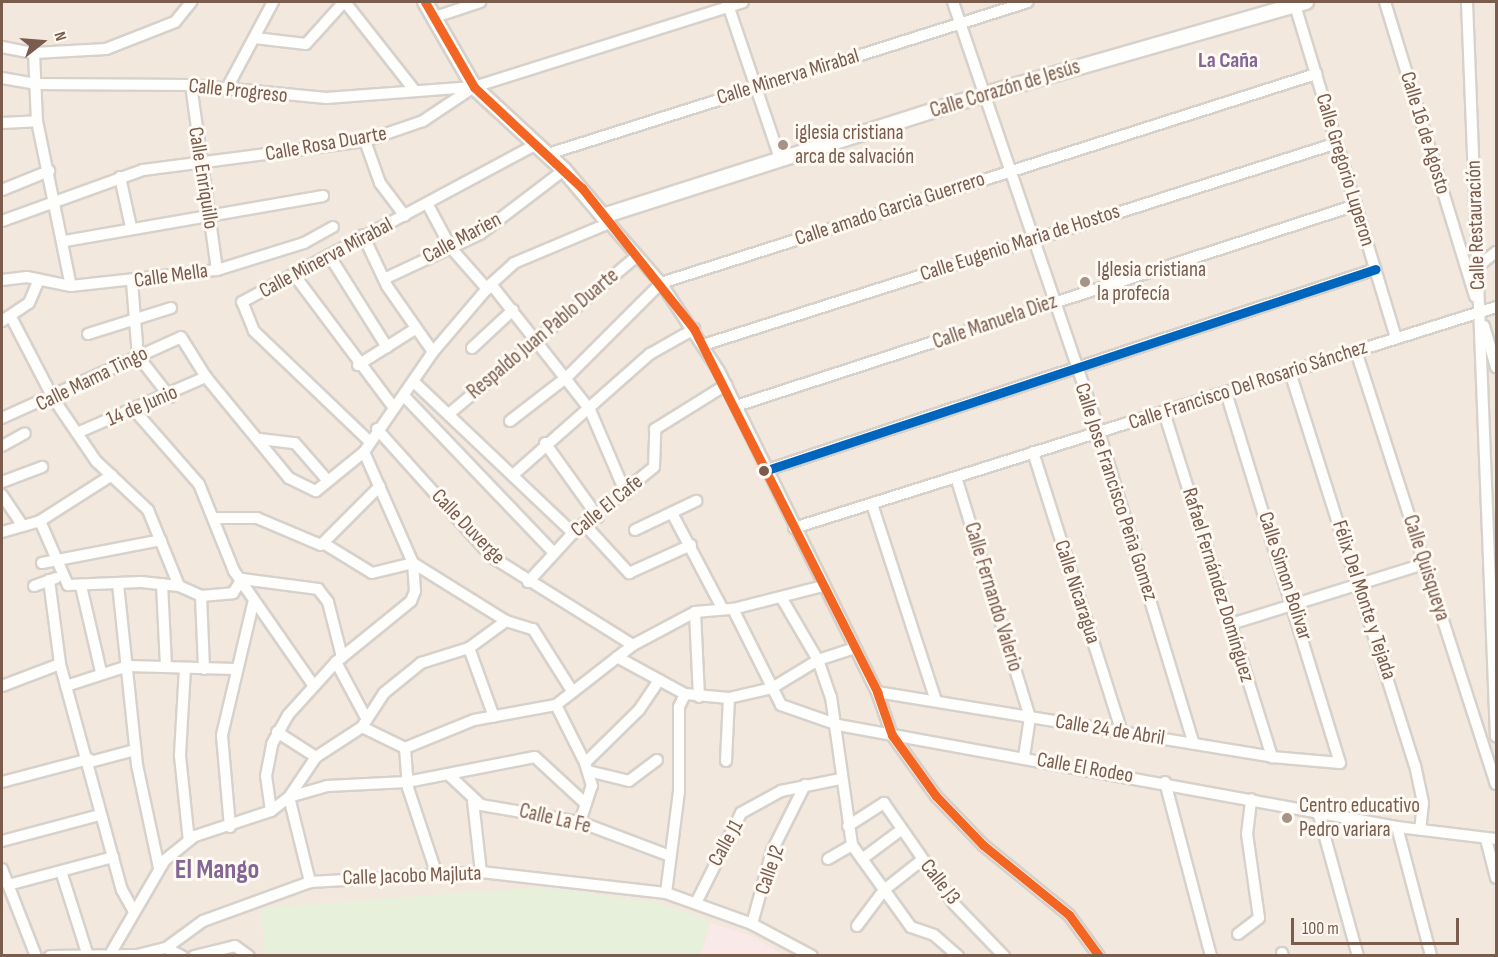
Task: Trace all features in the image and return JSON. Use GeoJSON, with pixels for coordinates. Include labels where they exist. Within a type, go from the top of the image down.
{"type":"FeatureCollection","features":[{"type":"Feature","properties":{"kind":"street"},"geometry":{"type":"LineString","coordinates":[[2,47],[34,53],[106,49],[144,38],[175,22],[191,2]]}},
{"type":"Feature","properties":{"kind":"street"},"geometry":{"type":"LineString","coordinates":[[226,90],[273,2]]}},
{"type":"Feature","properties":{"kind":"street"},"geometry":{"type":"LineString","coordinates":[[255,38],[306,44],[344,2],[415,91]]}},
{"type":"Feature","properties":{"kind":"street"},"geometry":{"type":"LineString","coordinates":[[425,2],[432,18],[474,87],[564,170],[661,283],[694,328],[726,385],[764,471],[877,692],[892,735],[936,796],[983,845],[1069,915],[1099,956]]}},
{"type":"Feature","properties":{"kind":"street"},"geometry":{"type":"LineString","coordinates":[[432,18],[480,2]]}},
{"type":"Feature","properties":{"kind":"street","name":"Calle Rosa Duarte"},"geometry":{"type":"LineString","coordinates":[[2,221],[120,177],[365,141],[423,121],[474,87],[728,4],[743,2]]}},
{"type":"Feature","properties":{"kind":"street","name":"Calle Jose Francisco Peña Gomez"},"geometry":{"type":"LineString","coordinates":[[953,2],[1099,432],[1194,744]]}},
{"type":"Feature","properties":{"kind":"street","name":"Calle Minerva Mirabal"},"geometry":{"type":"LineString","coordinates":[[368,440],[254,331],[242,302],[295,276],[363,236],[542,149],[755,87],[1028,2]]}},
{"type":"Feature","properties":{"kind":"street","name":"Calle 16 de Agosto"},"geometry":{"type":"LineString","coordinates":[[1385,2],[1497,367]]}},
{"type":"Feature","properties":{"kind":"street","name":"Calle Restauración"},"geometry":{"type":"LineString","coordinates":[[1467,2],[1497,736]]}},
{"type":"Feature","properties":{"kind":"street","name":"Calle Gregorio Luperon"},"geometry":{"type":"LineString","coordinates":[[1299,3],[1316,74],[1396,338]]}},
{"type":"Feature","properties":{"kind":"street","name":"Calle Corazón de Jesús"},"geometry":{"type":"LineString","coordinates":[[606,219],[780,159],[985,94],[1299,3]]}},
{"type":"Feature","properties":{"kind":"street"},"geometry":{"type":"LineString","coordinates":[[728,4],[780,159]]}},
{"type":"Feature","properties":{"kind":"street"},"geometry":{"type":"LineString","coordinates":[[34,53],[37,121],[65,241],[71,286]]}},
{"type":"Feature","properties":{"kind":"street","name":"Calle amado Garcia Guerrero"},"geometry":{"type":"LineString","coordinates":[[510,421],[567,377],[661,283],[1316,74]]}},
{"type":"Feature","properties":{"kind":"street","name":"Calle Progreso"},"geometry":{"type":"LineString","coordinates":[[2,78],[35,84],[191,86],[326,98],[474,87]]}},
{"type":"Feature","properties":{"kind":"street","name":"Calle Enriquillo"},"geometry":{"type":"LineString","coordinates":[[191,86],[199,164],[217,270]]}},
{"type":"Feature","properties":{"kind":"street"},"geometry":{"type":"LineString","coordinates":[[2,123],[37,121]]}},
{"type":"Feature","properties":{"kind":"street"},"geometry":{"type":"LineString","coordinates":[[365,141],[380,183],[405,216]]}},
{"type":"Feature","properties":{"kind":"street","name":"Calle Eugenio Maria de Hostos"},"geometry":{"type":"LineString","coordinates":[[703,345],[1337,143]]}},
{"type":"Feature","properties":{"kind":"street","name":"Calle Marien"},"geometry":{"type":"LineString","coordinates":[[384,279],[480,234],[564,170]]}},
{"type":"Feature","properties":{"kind":"street"},"geometry":{"type":"LineString","coordinates":[[2,190],[49,171]]}},
{"type":"Feature","properties":{"kind":"street"},"geometry":{"type":"LineString","coordinates":[[120,177],[131,226]]}},
{"type":"Feature","properties":{"kind":"street"},"geometry":{"type":"LineString","coordinates":[[65,241],[131,226],[208,216],[323,196]]}},
{"type":"Feature","properties":{"kind":"street"},"geometry":{"type":"LineString","coordinates":[[428,205],[451,248],[513,310],[537,338],[590,410],[626,494]]}},
{"type":"Feature","properties":{"kind":"street","name":"Calle Manuela Diez"},"geometry":{"type":"LineString","coordinates":[[736,406],[1356,205]]}},
{"type":"Feature","properties":{"kind":"street"},"geometry":{"type":"LineString","coordinates":[[206,377],[302,489],[314,491],[364,452],[368,440],[415,383],[433,352],[489,287],[514,263],[606,219]]}},
{"type":"Feature","properties":{"kind":"street","name":"Calle Mella"},"geometry":{"type":"LineString","coordinates":[[2,280],[27,277],[38,282],[71,286],[132,282],[217,270],[304,243],[333,227]]}},
{"type":"Feature","properties":{"kind":"street"},"geometry":{"type":"LineString","coordinates":[[363,236],[384,279],[415,329],[433,352]]}},
{"type":"Feature","properties":{"kind":"street"},"geometry":{"type":"LineString","coordinates":[[1478,266],[1497,252]]}},
{"type":"Feature","properties":{"kind":"street"},"geometry":{"type":"LineString","coordinates":[[329,255],[387,347]]}},
{"type":"Feature","properties":{"kind":"street","name":"Respaldo Juan Pablo Duarte"},"geometry":{"type":"LineString","coordinates":[[450,413],[637,256]]}},
{"type":"Feature","properties":{"kind":"street"},"geometry":{"type":"LineString","coordinates":[[764,471],[1376,269]]}},
{"type":"Feature","properties":{"kind":"street"},"geometry":{"type":"LineString","coordinates":[[295,276],[358,365],[394,408]]}},
{"type":"Feature","properties":{"kind":"street"},"geometry":{"type":"LineString","coordinates":[[38,282],[29,303],[6,319],[53,398],[77,433],[112,475],[140,499],[161,540],[179,586]]}},
{"type":"Feature","properties":{"kind":"street"},"geometry":{"type":"LineString","coordinates":[[132,282],[138,356],[170,397]]}},
{"type":"Feature","properties":{"kind":"street","name":"Calle Francisco Del Rosario Sánchez"},"geometry":{"type":"LineString","coordinates":[[794,528],[1497,307]]}},
{"type":"Feature","properties":{"kind":"street"},"geometry":{"type":"LineString","coordinates":[[88,334],[135,322],[171,308]]}},
{"type":"Feature","properties":{"kind":"street"},"geometry":{"type":"LineString","coordinates":[[472,348],[513,310]]}},
{"type":"Feature","properties":{"kind":"street"},"geometry":{"type":"LineString","coordinates":[[513,475],[545,443],[590,410],[650,354],[694,328]]}},
{"type":"Feature","properties":{"kind":"street"},"geometry":{"type":"LineString","coordinates":[[358,365],[415,329]]}},
{"type":"Feature","properties":{"kind":"street","name":"Calle Mama Tingo"},"geometry":{"type":"LineString","coordinates":[[2,418],[53,398],[181,337],[206,377]]}},
{"type":"Feature","properties":{"kind":"street","name":"Calle Quisqueya"},"geometry":{"type":"LineString","coordinates":[[1356,351],[1497,784]]}},
{"type":"Feature","properties":{"kind":"street","name":"Félix Del Monte y Tejada"},"geometry":{"type":"LineString","coordinates":[[1290,372],[1359,584],[1421,787],[1420,830]]}},
{"type":"Feature","properties":{"kind":"street","name":"14 de Junio"},"geometry":{"type":"LineString","coordinates":[[77,433],[170,397],[206,377]]}},
{"type":"Feature","properties":{"kind":"street"},"geometry":{"type":"LineString","coordinates":[[415,383],[450,413],[573,533]]}},
{"type":"Feature","properties":{"kind":"street","name":"Calle El Cafe"},"geometry":{"type":"LineString","coordinates":[[528,582],[553,552],[573,533],[598,517],[654,467],[654,429],[726,385]]}},
{"type":"Feature","properties":{"kind":"street","name":"Calle Simon Bolivar"},"geometry":{"type":"LineString","coordinates":[[1226,393],[1295,604],[1342,760]]}},
{"type":"Feature","properties":{"kind":"street"},"geometry":{"type":"LineString","coordinates":[[404,396],[553,552]]}},
{"type":"Feature","properties":{"kind":"street"},"geometry":{"type":"LineString","coordinates":[[135,411],[199,484],[253,604],[314,686]]}},
{"type":"Feature","properties":{"kind":"street","name":"Rafael Fernández Domínguez"},"geometry":{"type":"LineString","coordinates":[[1164,412],[1272,757]]}},
{"type":"Feature","properties":{"kind":"street","name":"Calle Duverge"},"geometry":{"type":"LineString","coordinates":[[377,429],[492,557],[528,582],[571,603],[633,645]]}},
{"type":"Feature","properties":{"kind":"street"},"geometry":{"type":"LineString","coordinates":[[2,446],[25,433]]}},
{"type":"Feature","properties":{"kind":"street"},"geometry":{"type":"LineString","coordinates":[[260,439],[295,443],[328,481]]}},
{"type":"Feature","properties":{"kind":"street"},"geometry":{"type":"LineString","coordinates":[[545,443],[598,517]]}},
{"type":"Feature","properties":{"kind":"street"},"geometry":{"type":"LineString","coordinates":[[271,811],[266,776],[277,732],[314,686],[339,660],[411,601],[413,563],[364,452]]}},
{"type":"Feature","properties":{"kind":"street","name":"Calle Nicaragua"},"geometry":{"type":"LineString","coordinates":[[1033,452],[1122,732]]}},
{"type":"Feature","properties":{"kind":"street"},"geometry":{"type":"LineString","coordinates":[[2,482],[42,467]]}},
{"type":"Feature","properties":{"kind":"street"},"geometry":{"type":"LineString","coordinates":[[2,532],[39,521],[112,475]]}},
{"type":"Feature","properties":{"kind":"street","name":"Calle Fernando Valerio"},"geometry":{"type":"LineString","coordinates":[[956,477],[1030,717]]}},
{"type":"Feature","properties":{"kind":"street"},"geometry":{"type":"LineString","coordinates":[[323,543],[380,486]]}},
{"type":"Feature","properties":{"kind":"street"},"geometry":{"type":"LineString","coordinates":[[2,495],[23,525]]}},
{"type":"Feature","properties":{"kind":"street"},"geometry":{"type":"LineString","coordinates":[[635,530],[696,501]]}},
{"type":"Feature","properties":{"kind":"street"},"geometry":{"type":"LineString","coordinates":[[872,504],[936,701]]}},
{"type":"Feature","properties":{"kind":"street"},"geometry":{"type":"LineString","coordinates":[[672,513],[691,545],[721,606]]}},
{"type":"Feature","properties":{"kind":"street"},"geometry":{"type":"LineString","coordinates":[[213,518],[257,518],[323,543],[372,573],[413,563],[506,621],[539,635],[572,691]]}},
{"type":"Feature","properties":{"kind":"street"},"geometry":{"type":"LineString","coordinates":[[39,521],[68,585],[162,584],[179,586],[201,596],[233,593],[242,579]]}},
{"type":"Feature","properties":{"kind":"street"},"geometry":{"type":"LineString","coordinates":[[584,525],[629,573],[691,545]]}},
{"type":"Feature","properties":{"kind":"street"},"geometry":{"type":"LineString","coordinates":[[42,563],[161,540]]}},
{"type":"Feature","properties":{"kind":"street"},"geometry":{"type":"LineString","coordinates":[[1231,624],[1424,564]]}},
{"type":"Feature","properties":{"kind":"street"},"geometry":{"type":"LineString","coordinates":[[34,586],[62,576]]}},
{"type":"Feature","properties":{"kind":"street"},"geometry":{"type":"LineString","coordinates":[[242,579],[324,594],[339,660],[364,721],[405,748]]}},
{"type":"Feature","properties":{"kind":"street"},"geometry":{"type":"LineString","coordinates":[[49,580],[60,664],[89,761],[100,815],[112,857],[134,912]]}},
{"type":"Feature","properties":{"kind":"street"},"geometry":{"type":"LineString","coordinates":[[118,584],[135,750],[159,868]]}},
{"type":"Feature","properties":{"kind":"street"},"geometry":{"type":"LineString","coordinates":[[162,584],[166,666]]}},
{"type":"Feature","properties":{"kind":"street"},"geometry":{"type":"LineString","coordinates":[[81,586],[101,672]]}},
{"type":"Feature","properties":{"kind":"street"},"geometry":{"type":"LineString","coordinates":[[405,748],[494,717],[556,705],[633,645],[695,612],[721,606],[733,609],[823,586]]}},
{"type":"Feature","properties":{"kind":"street"},"geometry":{"type":"LineString","coordinates":[[201,596],[204,669]]}},
{"type":"Feature","properties":{"kind":"street"},"geometry":{"type":"LineString","coordinates":[[781,597],[818,660],[838,725],[840,779],[852,845],[911,927],[934,935],[958,956]]}},
{"type":"Feature","properties":{"kind":"street"},"geometry":{"type":"LineString","coordinates":[[230,827],[221,762],[235,669],[253,604]]}},
{"type":"Feature","properties":{"kind":"street","name":"Calle El Rodeo"},"geometry":{"type":"LineString","coordinates":[[733,609],[781,705],[838,725],[1166,782],[1397,827],[1491,839]]}},
{"type":"Feature","properties":{"kind":"street"},"geometry":{"type":"LineString","coordinates":[[695,612],[699,697]]}},
{"type":"Feature","properties":{"kind":"street"},"geometry":{"type":"LineString","coordinates":[[112,951],[127,934],[134,912],[159,868],[189,841],[271,811],[289,797],[316,758],[364,721],[421,663],[469,648],[506,621]]}},
{"type":"Feature","properties":{"kind":"street"},"geometry":{"type":"LineString","coordinates":[[469,648],[494,717]]}},
{"type":"Feature","properties":{"kind":"street"},"geometry":{"type":"LineString","coordinates":[[617,657],[685,694],[729,698],[772,688],[818,660],[855,648]]}},
{"type":"Feature","properties":{"kind":"street"},"geometry":{"type":"LineString","coordinates":[[2,686],[60,664]]}},
{"type":"Feature","properties":{"kind":"street"},"geometry":{"type":"LineString","coordinates":[[66,686],[101,672],[128,666],[235,669]]}},
{"type":"Feature","properties":{"kind":"street"},"geometry":{"type":"LineString","coordinates":[[185,668],[180,756],[189,841]]}},
{"type":"Feature","properties":{"kind":"street"},"geometry":{"type":"LineString","coordinates":[[587,767],[639,710],[659,680]]}},
{"type":"Feature","properties":{"kind":"street","name":"Calle 24 de Abril"},"geometry":{"type":"LineString","coordinates":[[877,692],[1272,757],[1337,765],[1342,760]]}},
{"type":"Feature","properties":{"kind":"street"},"geometry":{"type":"LineString","coordinates":[[666,893],[679,790],[679,707],[685,694]]}},
{"type":"Feature","properties":{"kind":"street"},"geometry":{"type":"LineString","coordinates":[[726,761],[729,698]]}},
{"type":"Feature","properties":{"kind":"street"},"geometry":{"type":"LineString","coordinates":[[556,705],[587,767],[592,786],[580,822]]}},
{"type":"Feature","properties":{"kind":"street"},"geometry":{"type":"LineString","coordinates":[[1024,757],[1030,717]]}},
{"type":"Feature","properties":{"kind":"street"},"geometry":{"type":"LineString","coordinates":[[277,732],[316,758]]}},
{"type":"Feature","properties":{"kind":"street"},"geometry":{"type":"LineString","coordinates":[[405,748],[407,782],[436,872]]}},
{"type":"Feature","properties":{"kind":"street"},"geometry":{"type":"LineString","coordinates":[[2,780],[135,750]]}},
{"type":"Feature","properties":{"kind":"street"},"geometry":{"type":"LineString","coordinates":[[289,797],[327,786],[407,782],[535,757],[586,804]]}},
{"type":"Feature","properties":{"kind":"street"},"geometry":{"type":"LineString","coordinates":[[587,767],[629,781],[657,760]]}},
{"type":"Feature","properties":{"kind":"street"},"geometry":{"type":"LineString","coordinates":[[449,775],[473,801],[481,872]]}},
{"type":"Feature","properties":{"kind":"street","name":"Calle J1"},"geometry":{"type":"LineString","coordinates":[[696,903],[741,813],[781,791],[840,779]]}},
{"type":"Feature","properties":{"kind":"street"},"geometry":{"type":"LineString","coordinates":[[1166,782],[1211,956]]}},
{"type":"Feature","properties":{"kind":"street","name":"Calle J2"},"geometry":{"type":"LineString","coordinates":[[752,924],[772,851],[805,785]]}},
{"type":"Feature","properties":{"kind":"street"},"geometry":{"type":"LineString","coordinates":[[289,797],[310,882]]}},
{"type":"Feature","properties":{"kind":"street"},"geometry":{"type":"LineString","coordinates":[[1238,934],[1259,918],[1247,834],[1251,799]]}},
{"type":"Feature","properties":{"kind":"street","name":"Calle La Fe"},"geometry":{"type":"LineString","coordinates":[[473,801],[580,822],[670,856]]}},
{"type":"Feature","properties":{"kind":"street","name":"Calle J3"},"geometry":{"type":"LineString","coordinates":[[848,826],[884,803],[922,860],[1004,956]]}},
{"type":"Feature","properties":{"kind":"street"},"geometry":{"type":"LineString","coordinates":[[1318,812],[1358,956]]}},
{"type":"Feature","properties":{"kind":"street"},"geometry":{"type":"LineString","coordinates":[[2,841],[100,815]]}},
{"type":"Feature","properties":{"kind":"street"},"geometry":{"type":"LineString","coordinates":[[1397,827],[1431,956]]}},
{"type":"Feature","properties":{"kind":"street"},"geometry":{"type":"LineString","coordinates":[[862,859],[901,830]]}},
{"type":"Feature","properties":{"kind":"street"},"geometry":{"type":"LineString","coordinates":[[1491,839],[1497,878]]}},
{"type":"Feature","properties":{"kind":"street"},"geometry":{"type":"LineString","coordinates":[[828,859],[852,845]]}},
{"type":"Feature","properties":{"kind":"street"},"geometry":{"type":"LineString","coordinates":[[7,890],[61,871],[112,857]]}},
{"type":"Feature","properties":{"kind":"street"},"geometry":{"type":"LineString","coordinates":[[857,926],[884,890],[922,860]]}},
{"type":"Feature","properties":{"kind":"street"},"geometry":{"type":"LineString","coordinates":[[2,868],[7,890],[36,956]]}},
{"type":"Feature","properties":{"kind":"street"},"geometry":{"type":"LineString","coordinates":[[61,871],[87,953]]}},
{"type":"Feature","properties":{"kind":"street","name":"Calle Jacobo Majluta"},"geometry":{"type":"LineString","coordinates":[[50,956],[112,951],[137,955],[166,948],[203,921],[310,882],[436,872],[481,872],[666,893],[752,924],[812,956]]}},
{"type":"Feature","properties":{"kind":"street"},"geometry":{"type":"LineString","coordinates":[[194,956],[235,946],[244,947],[249,956]]}},
{"type":"Feature","properties":{"kind":"street"},"geometry":{"type":"LineString","coordinates":[[166,948],[182,956]]}},
{"type":"Feature","properties":{"kind":"shaded area"},"geometry":{"type":"Polygon","coordinates":[[[2,2],[1496,2],[1496,955],[2,955],[2,2]]]}},
{"type":"Feature","properties":{"kind":"shaded area"},"geometry":{"type":"Polygon","coordinates":[[[710,923],[752,936],[783,955],[701,955],[710,923]]]}},
{"type":"Feature","properties":{"kind":"green space"},"geometry":{"type":"Polygon","coordinates":[[[540,887],[657,903],[710,921],[700,955],[264,955],[262,908],[540,887]]]}},
{"type":"Feature","properties":{"kind":"transit line"},"geometry":{"type":"LineString","coordinates":[[425,2],[474,87],[582,188],[694,329],[877,692],[892,735],[936,796],[983,845],[1069,915],[1099,956]]}},
{"type":"Feature","properties":{"kind":"transit line"},"geometry":{"type":"LineString","coordinates":[[764,471],[1376,269]]}},
{"type":"Feature","properties":{"kind":"place","name":"iglesia cristiana arca de salvación"},"geometry":{"type":"Point","coordinates":[783,145]}},
{"type":"Feature","properties":{"kind":"place","name":"Iglesia cristiana la profecía"},"geometry":{"type":"Point","coordinates":[1085,282]}},
{"type":"Feature","properties":{"kind":"place","name":"Centro educativo Pedro variara"},"geometry":{"type":"Point","coordinates":[1287,818]}},
{"type":"Feature","properties":{"kind":"district","name":"La Caña"},"geometry":{"type":"Point","coordinates":[1228,61]}},
{"type":"Feature","properties":{"kind":"district","name":"El Mango"},"geometry":{"type":"Point","coordinates":[217,871]}}]}
